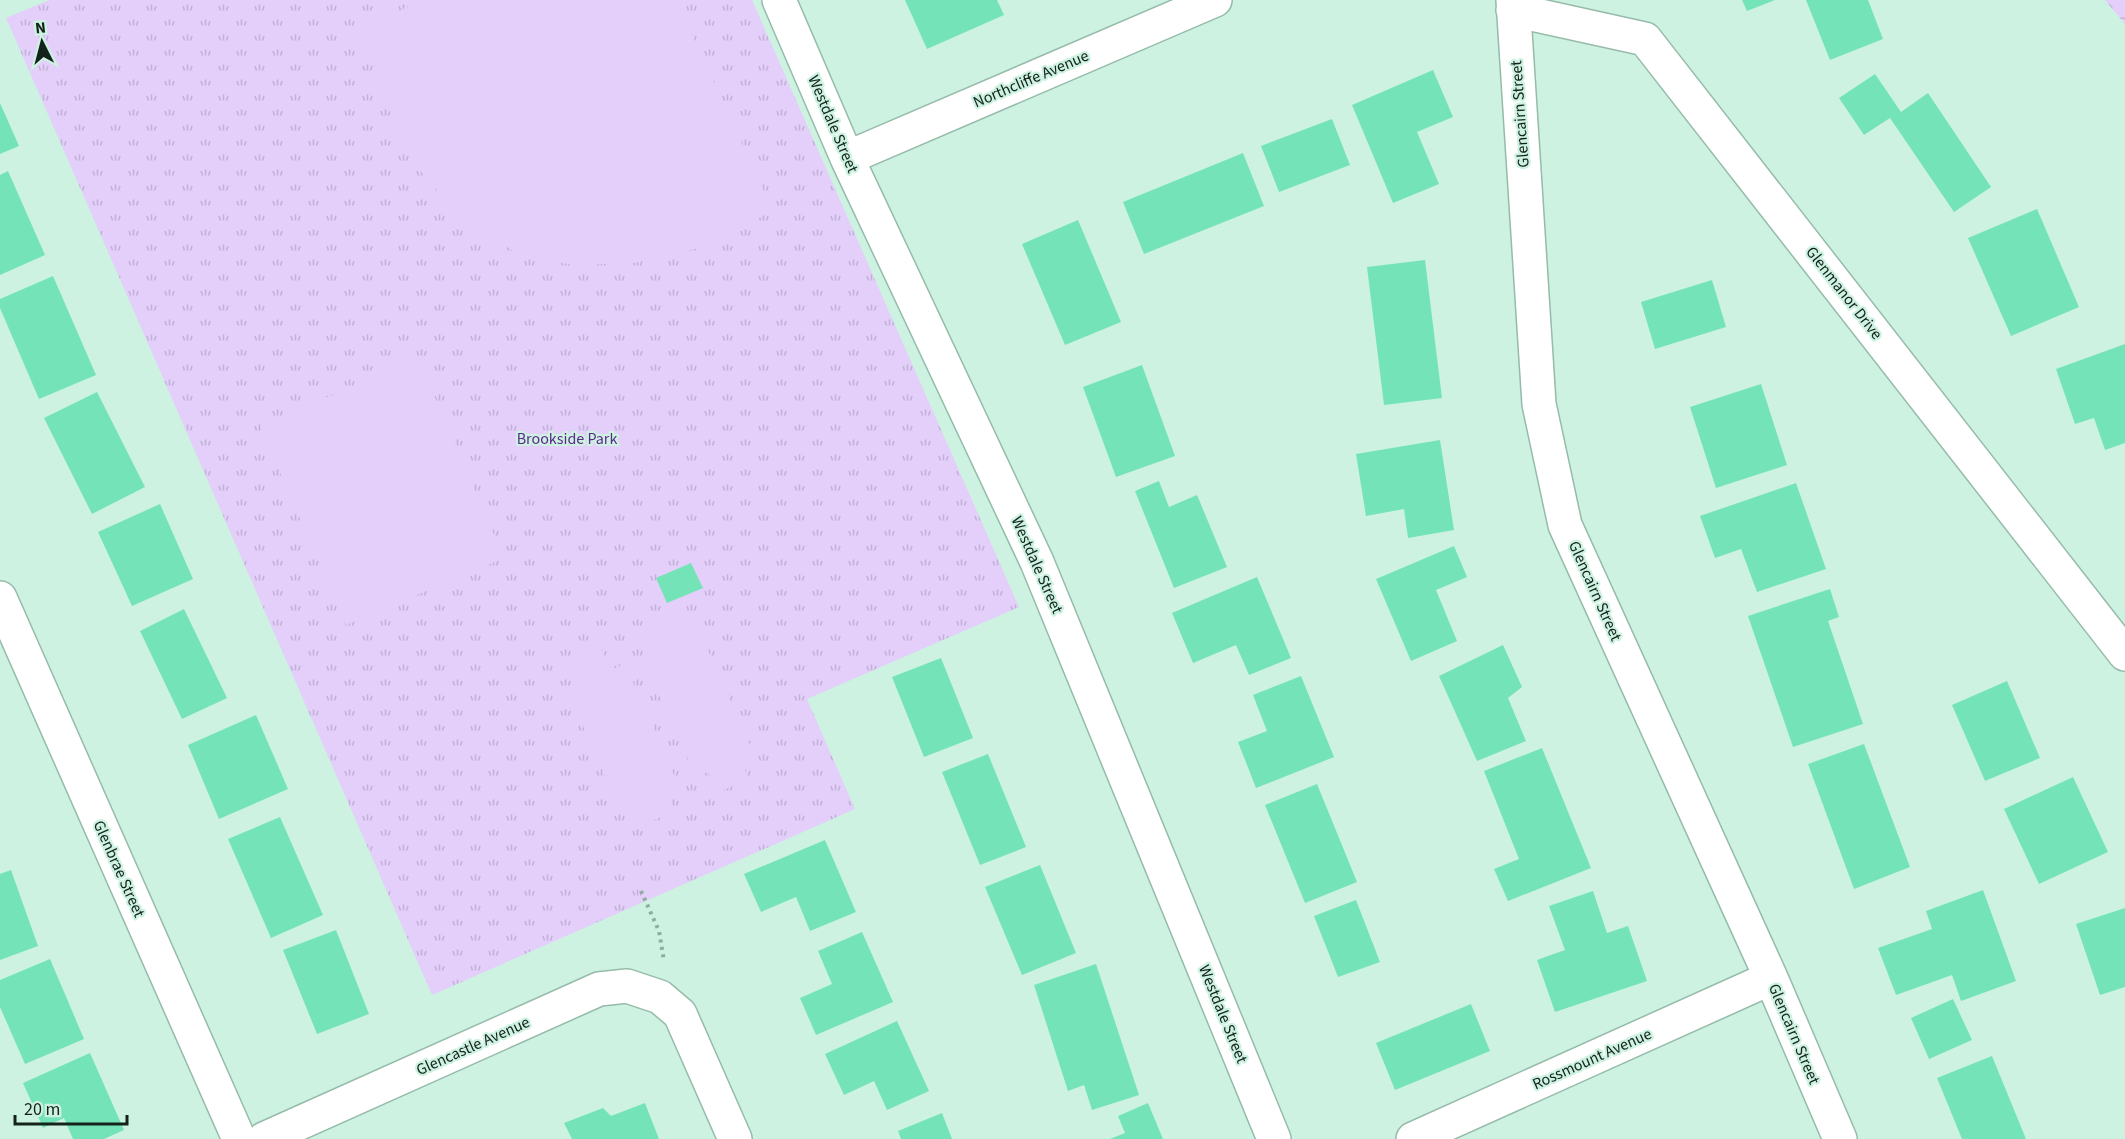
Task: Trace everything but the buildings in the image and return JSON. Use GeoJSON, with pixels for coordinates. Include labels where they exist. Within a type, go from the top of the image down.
{"type":"FeatureCollection","features":[{"type":"Feature","properties":{"kind":"street","name":"Westdale Street"},"geometry":{"type":"LineString","coordinates":[[779,0],[847,158],[1037,562],[1274,1139]]}},
{"type":"Feature","properties":{"kind":"street","name":"Northcliffe Avenue"},"geometry":{"type":"LineString","coordinates":[[847,158],[1215,0]]}},
{"type":"Feature","properties":{"kind":"street","name":"Glenmanor Drive"},"geometry":{"type":"LineString","coordinates":[[1513,5],[1645,39],[2125,654]]}},
{"type":"Feature","properties":{"kind":"street","name":"Glencairn Street"},"geometry":{"type":"LineString","coordinates":[[1513,5],[1539,404],[1565,525],[1771,978],[1840,1139]]}},
{"type":"Feature","properties":{"kind":"street","name":"Glenbrae Street"},"geometry":{"type":"LineString","coordinates":[[0,598],[239,1139]]}},
{"type":"Feature","properties":{"kind":"street","name":"Rossmount Avenue"},"geometry":{"type":"LineString","coordinates":[[1413,1139],[1771,978]]}},
{"type":"Feature","properties":{"kind":"street","name":"Glencastle Avenue"},"geometry":{"type":"LineString","coordinates":[[264,1139],[599,989],[627,986],[670,1006]]}},
{"type":"Feature","properties":{"kind":"street"},"geometry":{"type":"LineString","coordinates":[[670,1006],[735,1139]]}},
{"type":"Feature","properties":{"kind":"path"},"geometry":{"type":"LineString","coordinates":[[641,891],[659,931],[670,1006]]}},
{"type":"Feature","properties":{"kind":"green space","name":"Brookside Park"},"geometry":{"type":"Polygon","coordinates":[[[49,0],[752,0],[1019,607],[807,699],[855,809],[432,995],[6,18],[49,0]]]}},
{"type":"Feature","properties":{"kind":"green space"},"geometry":{"type":"Polygon","coordinates":[[[420,0],[676,0],[773,211],[695,249],[634,263],[573,265],[520,255],[463,221],[417,167],[388,107],[360,32],[420,0]]]}},
{"type":"Feature","properties":{"kind":"green space"},"geometry":{"type":"Polygon","coordinates":[[[2105,0],[2125,0],[2125,24],[2105,0]]]}},
{"type":"Feature","properties":{"kind":"green space"},"geometry":{"type":"Polygon","coordinates":[[[418,358],[504,558],[346,625],[260,426],[418,358]]]}},
{"type":"Feature","properties":{"kind":"green space"},"geometry":{"type":"Polygon","coordinates":[[[677,614],[686,635],[699,630],[753,752],[740,758],[749,779],[717,793],[708,772],[696,777],[641,655],[654,649],[645,628],[677,614]]]}},
{"type":"Feature","properties":{"kind":"green space"},"geometry":{"type":"Polygon","coordinates":[[[601,648],[611,670],[625,664],[679,786],[666,792],[675,811],[643,825],[634,806],[621,812],[567,690],[579,684],[569,662],[601,648]]]}}]}
